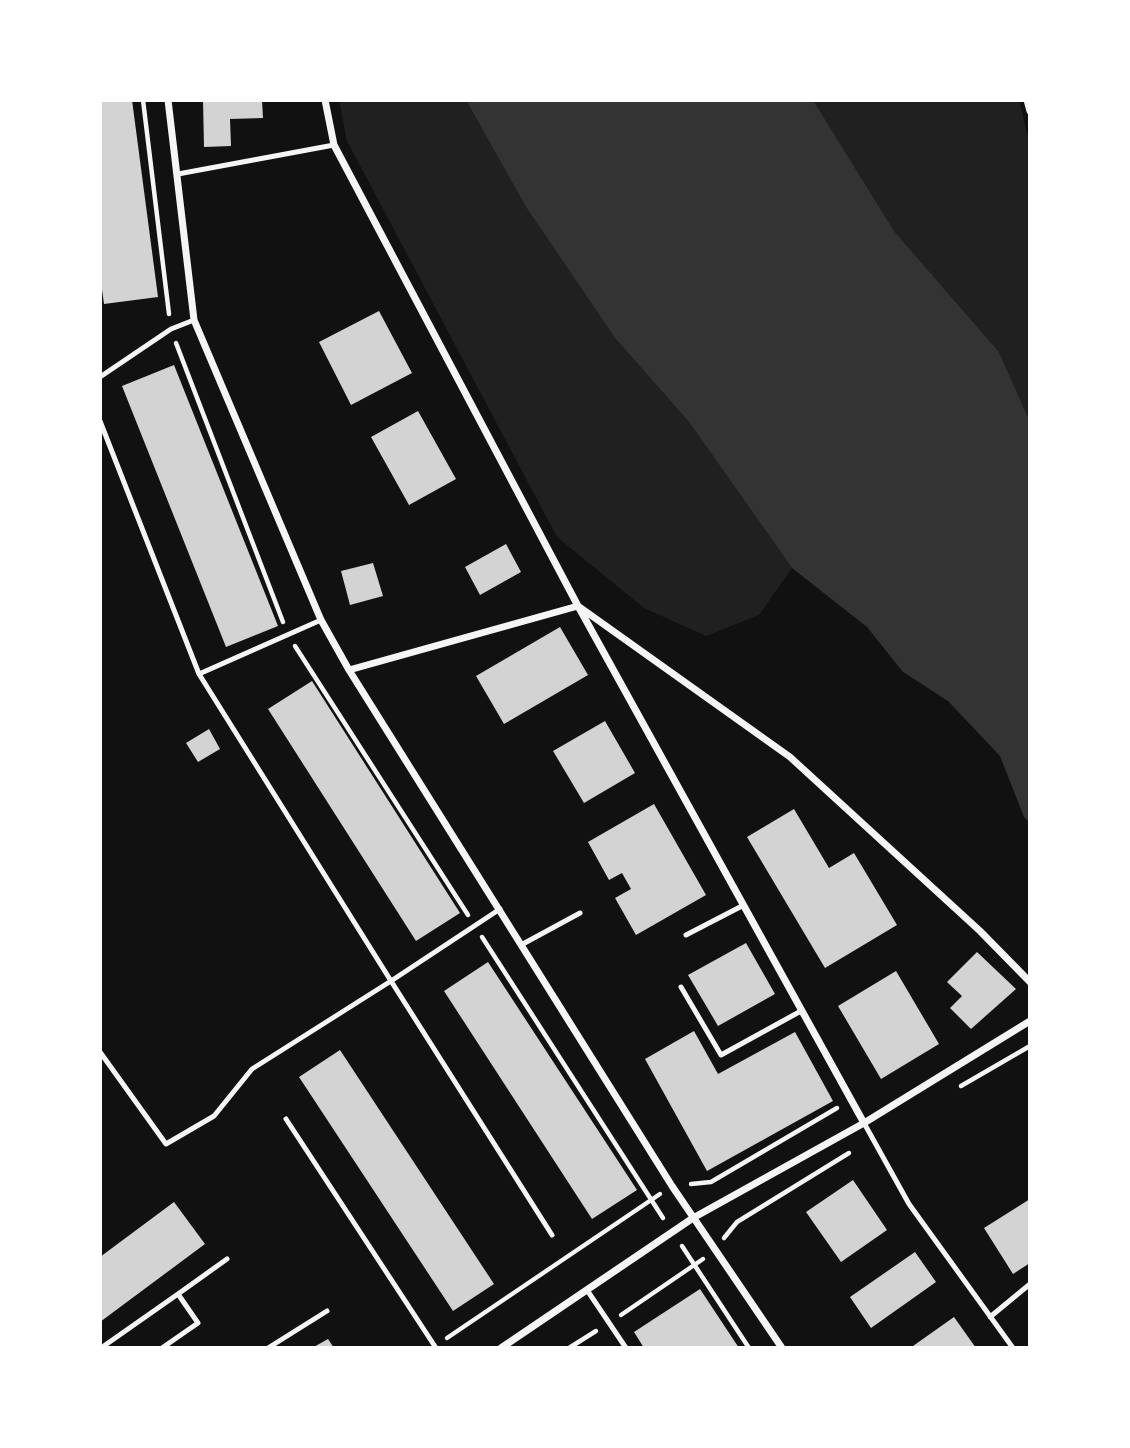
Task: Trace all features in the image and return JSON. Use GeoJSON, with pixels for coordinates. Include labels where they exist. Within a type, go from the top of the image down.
{"type":"FeatureCollection","features":[{"type":"Feature","properties":{"kind":"street"},"geometry":{"type":"LineString","coordinates":[[168,100],[194,320],[321,620],[349,670],[672,1186],[782,1348]]}},
{"type":"Feature","properties":{"kind":"street"},"geometry":{"type":"LineString","coordinates":[[325,100],[334,145],[578,607],[864,1123]]}},
{"type":"Feature","properties":{"kind":"street"},"geometry":{"type":"LineString","coordinates":[[1027,100],[1030,111]]}},
{"type":"Feature","properties":{"kind":"street"},"geometry":{"type":"LineString","coordinates":[[349,670],[578,607]]}},
{"type":"Feature","properties":{"kind":"street"},"geometry":{"type":"LineString","coordinates":[[578,607],[790,757],[980,932],[1030,982]]}},
{"type":"Feature","properties":{"kind":"street"},"geometry":{"type":"LineString","coordinates":[[501,1348],[693,1218],[864,1123],[1030,1021]]}},
{"type":"Feature","properties":{"kind":"lane"},"geometry":{"type":"LineString","coordinates":[[178,174],[334,145]]}},
{"type":"Feature","properties":{"kind":"lane"},"geometry":{"type":"LineString","coordinates":[[100,377],[171,329],[194,320]]}},
{"type":"Feature","properties":{"kind":"lane"},"geometry":{"type":"LineString","coordinates":[[100,421],[199,674],[552,1234]]}},
{"type":"Feature","properties":{"kind":"lane"},"geometry":{"type":"LineString","coordinates":[[199,674],[321,620]]}},
{"type":"Feature","properties":{"kind":"lane"},"geometry":{"type":"LineString","coordinates":[[685,935],[742,906]]}},
{"type":"Feature","properties":{"kind":"lane"},"geometry":{"type":"LineString","coordinates":[[100,1052],[166,1144],[214,1116],[252,1069],[500,909]]}},
{"type":"Feature","properties":{"kind":"lane"},"geometry":{"type":"LineString","coordinates":[[522,945],[580,913]]}},
{"type":"Feature","properties":{"kind":"lane"},"geometry":{"type":"LineString","coordinates":[[681,987],[721,1055],[801,1011]]}},
{"type":"Feature","properties":{"kind":"lane"},"geometry":{"type":"LineString","coordinates":[[286,1119],[436,1347]]}},
{"type":"Feature","properties":{"kind":"lane"},"geometry":{"type":"LineString","coordinates":[[864,1123],[909,1204],[1013,1348]]}},
{"type":"Feature","properties":{"kind":"lane"},"geometry":{"type":"LineString","coordinates":[[101,1348],[227,1259]]}},
{"type":"Feature","properties":{"kind":"lane"},"geometry":{"type":"LineString","coordinates":[[990,1317],[1030,1284]]}},
{"type":"Feature","properties":{"kind":"lane"},"geometry":{"type":"LineString","coordinates":[[587,1290],[626,1348]]}},
{"type":"Feature","properties":{"kind":"lane"},"geometry":{"type":"LineString","coordinates":[[162,1348],[198,1323],[178,1294]]}},
{"type":"Feature","properties":{"kind":"lane"},"geometry":{"type":"LineString","coordinates":[[268,1348],[327,1311]]}},
{"type":"Feature","properties":{"kind":"path"},"geometry":{"type":"LineString","coordinates":[[951,1092],[1030,1046]]}},
{"type":"Feature","properties":{"kind":"path"},"geometry":{"type":"LineString","coordinates":[[436,1347],[672,1186],[711,1182],[830,1114],[849,1097]]}},
{"type":"Feature","properties":{"kind":"path"},"geometry":{"type":"LineString","coordinates":[[569,1348],[695,1266],[714,1251],[737,1222],[874,1141]]}},
{"type":"Feature","properties":{"kind":"path"},"geometry":{"type":"LineString","coordinates":[[672,1232],[749,1348]]}},
{"type":"Feature","properties":{"kind":"shaded area"},"geometry":{"type":"Polygon","coordinates":[[[339,100],[466,100],[526,207],[615,338],[689,422],[792,568],[759,615],[706,636],[644,608],[557,537],[347,141],[339,100]]]}},
{"type":"Feature","properties":{"kind":"shaded area"},"geometry":{"type":"Polygon","coordinates":[[[466,100],[813,100],[894,231],[999,352],[1030,422],[1030,823],[1024,817],[1000,756],[948,701],[903,672],[867,627],[792,568],[689,422],[615,338],[526,207],[466,100]]]}},
{"type":"Feature","properties":{"kind":"shaded area"},"geometry":{"type":"Polygon","coordinates":[[[813,100],[1019,100],[1030,146],[1030,422],[999,352],[894,231],[813,100]]]}},
{"type":"Feature","properties":{"kind":"building"},"geometry":{"type":"Polygon","coordinates":[[[100,100],[132,100],[158,297],[104,304],[100,275],[100,100]]]}},
{"type":"Feature","properties":{"kind":"building"},"geometry":{"type":"Polygon","coordinates":[[[203,100],[262,100],[263,118],[230,119],[231,146],[204,147],[203,100]]]}},
{"type":"Feature","properties":{"kind":"building"},"geometry":{"type":"Polygon","coordinates":[[[379,311],[412,373],[351,405],[319,342],[379,311]]]}},
{"type":"Feature","properties":{"kind":"building"},"geometry":{"type":"Polygon","coordinates":[[[174,365],[278,626],[226,647],[122,386],[174,365]]]}},
{"type":"Feature","properties":{"kind":"building"},"geometry":{"type":"Polygon","coordinates":[[[418,411],[456,479],[409,505],[371,437],[418,411]]]}},
{"type":"Feature","properties":{"kind":"building"},"geometry":{"type":"Polygon","coordinates":[[[506,544],[521,572],[480,595],[465,567],[506,544]]]}},
{"type":"Feature","properties":{"kind":"building"},"geometry":{"type":"Polygon","coordinates":[[[373,563],[383,596],[350,605],[341,571],[373,563]]]}},
{"type":"Feature","properties":{"kind":"building"},"geometry":{"type":"Polygon","coordinates":[[[560,627],[588,675],[504,724],[476,676],[560,627]]]}},
{"type":"Feature","properties":{"kind":"building"},"geometry":{"type":"Polygon","coordinates":[[[312,681],[460,913],[416,941],[268,709],[312,681]]]}},
{"type":"Feature","properties":{"kind":"building"},"geometry":{"type":"Polygon","coordinates":[[[605,721],[635,773],[584,803],[553,751],[605,721]]]}},
{"type":"Feature","properties":{"kind":"building"},"geometry":{"type":"Polygon","coordinates":[[[209,729],[220,749],[198,762],[186,743],[209,729]]]}},
{"type":"Feature","properties":{"kind":"building"},"geometry":{"type":"Polygon","coordinates":[[[654,804],[706,895],[636,935],[615,898],[631,889],[622,873],[609,880],[588,842],[654,804]]]}},
{"type":"Feature","properties":{"kind":"building"},"geometry":{"type":"Polygon","coordinates":[[[794,809],[829,868],[854,853],[897,925],[825,968],[747,837],[794,809]]]}},
{"type":"Feature","properties":{"kind":"building"},"geometry":{"type":"Polygon","coordinates":[[[746,943],[775,994],[718,1026],[688,975],[746,943]]]}},
{"type":"Feature","properties":{"kind":"building"},"geometry":{"type":"Polygon","coordinates":[[[977,952],[1016,989],[971,1029],[950,1008],[962,996],[947,982],[977,952]]]}},
{"type":"Feature","properties":{"kind":"building"},"geometry":{"type":"Polygon","coordinates":[[[488,962],[637,1190],[592,1219],[444,991],[488,962]]]}},
{"type":"Feature","properties":{"kind":"building"},"geometry":{"type":"Polygon","coordinates":[[[896,971],[939,1044],[881,1079],[838,1006],[896,971]]]}},
{"type":"Feature","properties":{"kind":"building"},"geometry":{"type":"Polygon","coordinates":[[[694,1031],[718,1074],[795,1032],[833,1101],[707,1171],[645,1059],[694,1031]]]}},
{"type":"Feature","properties":{"kind":"building"},"geometry":{"type":"Polygon","coordinates":[[[340,1050],[494,1284],[453,1311],[299,1077],[340,1050]]]}},
{"type":"Feature","properties":{"kind":"building"},"geometry":{"type":"Polygon","coordinates":[[[853,1180],[887,1230],[841,1262],[806,1212],[853,1180]]]}},
{"type":"Feature","properties":{"kind":"building"},"geometry":{"type":"Polygon","coordinates":[[[1030,1199],[1030,1263],[1013,1274],[984,1228],[1030,1199]]]}},
{"type":"Feature","properties":{"kind":"building"},"geometry":{"type":"Polygon","coordinates":[[[174,1202],[205,1244],[100,1322],[100,1257],[174,1202]]]}},
{"type":"Feature","properties":{"kind":"building"},"geometry":{"type":"Polygon","coordinates":[[[915,1252],[936,1282],[871,1328],[850,1297],[915,1252]]]}},
{"type":"Feature","properties":{"kind":"building"},"geometry":{"type":"Polygon","coordinates":[[[700,1289],[739,1348],[644,1348],[634,1332],[700,1289]]]}},
{"type":"Feature","properties":{"kind":"building"},"geometry":{"type":"Polygon","coordinates":[[[954,1317],[976,1348],[913,1346],[954,1317]]]}},
{"type":"Feature","properties":{"kind":"building"},"geometry":{"type":"Polygon","coordinates":[[[328,1339],[334,1348],[312,1348],[328,1339]]]}}]}
